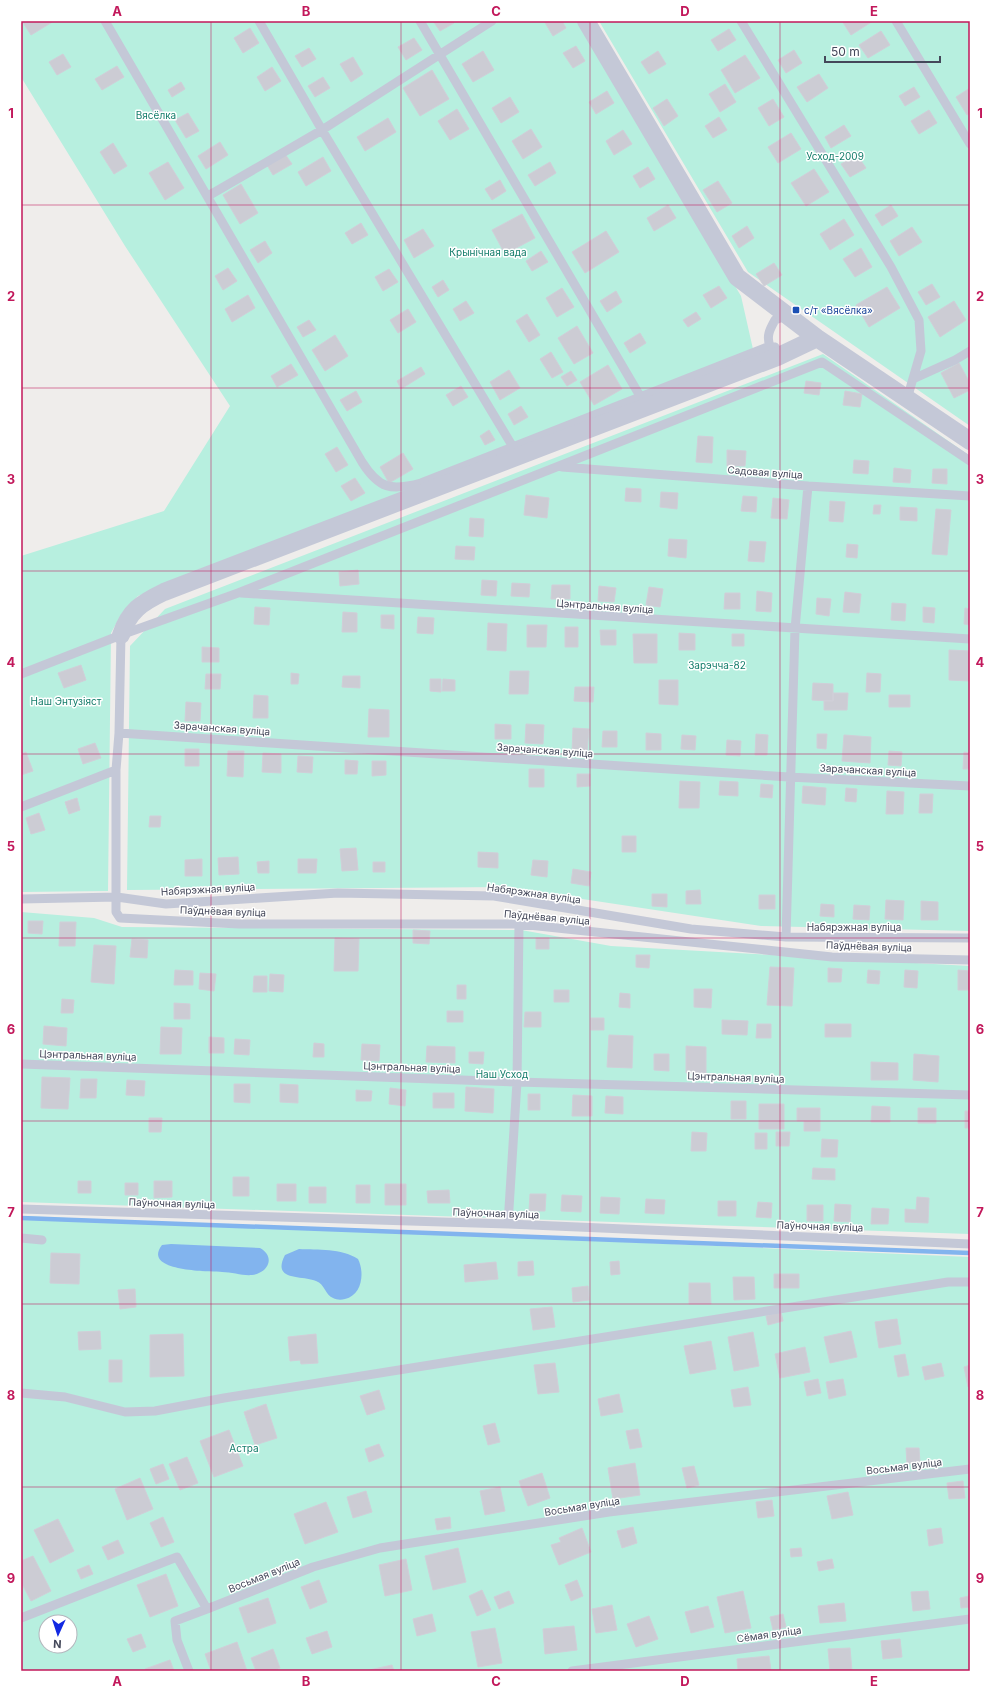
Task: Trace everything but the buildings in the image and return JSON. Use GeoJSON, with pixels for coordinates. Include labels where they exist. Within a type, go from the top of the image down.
{"type":"FeatureCollection","features":[{"type":"Feature","properties":{"kind":"street"},"geometry":{"type":"LineString","coordinates":[[586,21],[737,277],[817,338],[970,441]]}},
{"type":"Feature","properties":{"kind":"street"},"geometry":{"type":"LineString","coordinates":[[121,635],[124,624],[133,611],[146,600],[164,592],[777,357],[817,338]]}},
{"type":"Feature","properties":{"kind":"lane"},"geometry":{"type":"LineString","coordinates":[[105,21],[362,462],[370,475],[381,484],[394,487],[406,487],[421,483],[770,346],[779,349],[793,349]]}},
{"type":"Feature","properties":{"kind":"lane"},"geometry":{"type":"LineString","coordinates":[[259,21],[322,130],[513,447]]}},
{"type":"Feature","properties":{"kind":"lane"},"geometry":{"type":"LineString","coordinates":[[420,21],[640,396]]}},
{"type":"Feature","properties":{"kind":"lane"},"geometry":{"type":"LineString","coordinates":[[208,196],[322,130],[492,21]]}},
{"type":"Feature","properties":{"kind":"lane"},"geometry":{"type":"LineString","coordinates":[[741,21],[891,267],[920,320],[921,351],[907,399]]}},
{"type":"Feature","properties":{"kind":"lane"},"geometry":{"type":"LineString","coordinates":[[896,21],[970,144]]}},
{"type":"Feature","properties":{"kind":"lane"},"geometry":{"type":"LineString","coordinates":[[770,346],[768,339],[770,329],[775,320],[787,315]]}},
{"type":"Feature","properties":{"kind":"lane"},"geometry":{"type":"LineString","coordinates":[[913,379],[955,360],[970,351]]}},
{"type":"Feature","properties":{"kind":"lane"},"geometry":{"type":"LineString","coordinates":[[21,674],[121,635],[238,593],[822,362],[970,461]]}},
{"type":"Feature","properties":{"kind":"lane","name":"Садовая вуліца"},"geometry":{"type":"LineString","coordinates":[[559,467],[808,486],[970,496]]}},
{"type":"Feature","properties":{"kind":"lane"},"geometry":{"type":"LineString","coordinates":[[786,937],[789,777],[795,629],[808,486]]}},
{"type":"Feature","properties":{"kind":"lane","name":"Цэнтральная вуліца"},"geometry":{"type":"LineString","coordinates":[[238,593],[970,639]]}},
{"type":"Feature","properties":{"kind":"lane"},"geometry":{"type":"LineString","coordinates":[[117,898],[116,770],[119,732],[121,635]]}},
{"type":"Feature","properties":{"kind":"lane","name":"Зарачанская вуліца"},"geometry":{"type":"LineString","coordinates":[[119,732],[789,777],[970,786]]}},
{"type":"Feature","properties":{"kind":"lane"},"geometry":{"type":"LineString","coordinates":[[21,807],[116,770]]}},
{"type":"Feature","properties":{"kind":"lane","name":"Набярэжная вуліца"},"geometry":{"type":"LineString","coordinates":[[21,899],[117,898],[166,904],[338,893],[494,896],[691,929],[786,937],[970,938]]}},
{"type":"Feature","properties":{"kind":"lane","name":"Паўднёвая вуліца"},"geometry":{"type":"LineString","coordinates":[[117,898],[116,912],[120,918],[239,924],[519,924],[832,957],[970,960]]}},
{"type":"Feature","properties":{"kind":"lane"},"geometry":{"type":"LineString","coordinates":[[508,1224],[517,1082],[519,924]]}},
{"type":"Feature","properties":{"kind":"lane","name":"Цэнтральная вуліца"},"geometry":{"type":"LineString","coordinates":[[21,1064],[517,1082],[970,1095]]}},
{"type":"Feature","properties":{"kind":"lane","name":"Паўночная вуліца"},"geometry":{"type":"LineString","coordinates":[[21,1209],[508,1224],[970,1244]]}},
{"type":"Feature","properties":{"kind":"lane"},"geometry":{"type":"LineString","coordinates":[[21,1238],[42,1240]]}},
{"type":"Feature","properties":{"kind":"lane"},"geometry":{"type":"LineString","coordinates":[[21,1393],[65,1397],[125,1412],[155,1411],[224,1398],[940,1283],[970,1282]]}},
{"type":"Feature","properties":{"kind":"lane","name":"Восьмая вуліца"},"geometry":{"type":"LineString","coordinates":[[189,1671],[177,1640],[175,1621],[313,1567],[380,1548],[609,1512],[970,1469]]}},
{"type":"Feature","properties":{"kind":"lane"},"geometry":{"type":"LineString","coordinates":[[21,1618],[177,1557],[207,1609]]}},
{"type":"Feature","properties":{"kind":"lane","name":"Сёмая вуліца"},"geometry":{"type":"LineString","coordinates":[[572,1671],[970,1619]]}},
{"type":"Feature","properties":{"kind":"green space","name":"Крынічная вада"},"geometry":{"type":"Polygon","coordinates":[[[21,21],[578,21],[741,296],[755,358],[138,596],[122,613],[111,633],[108,891],[21,892],[21,556],[164,511],[230,406],[125,246],[21,77],[21,21]]]}},
{"type":"Feature","properties":{"kind":"green space","name":"Усход-2009"},"geometry":{"type":"Polygon","coordinates":[[[599,21],[970,21],[970,426],[748,272],[599,21]]]}},
{"type":"Feature","properties":{"kind":"green space","name":"Зарэчча-82"},"geometry":{"type":"Polygon","coordinates":[[[823,354],[970,456],[970,931],[761,926],[503,887],[127,890],[130,646],[165,609],[823,354]]]}},
{"type":"Feature","properties":{"kind":"green space","name":"Наш Усход"},"geometry":{"type":"Polygon","coordinates":[[[21,912],[94,918],[122,927],[521,930],[611,946],[970,966],[970,1234],[21,1202],[21,912]]]}},
{"type":"Feature","properties":{"kind":"green space","name":"Астра"},"geometry":{"type":"Polygon","coordinates":[[[21,1216],[970,1257],[970,1671],[21,1671],[21,1216]]]}},
{"type":"Feature","properties":{"kind":"water"},"geometry":{"type":"Polygon","coordinates":[[[171,1244],[260,1248],[268,1256],[269,1260],[266,1268],[258,1274],[252,1275],[192,1270],[169,1265],[161,1260],[158,1254],[162,1245],[171,1244]]]}},
{"type":"Feature","properties":{"kind":"water"},"geometry":{"type":"Polygon","coordinates":[[[299,1249],[337,1251],[351,1255],[358,1259],[361,1277],[355,1293],[351,1297],[345,1299],[336,1299],[330,1297],[319,1282],[285,1274],[282,1270],[282,1264],[285,1255],[299,1249]]]}},
{"type":"Feature","properties":{"kind":"waterway"},"geometry":{"type":"LineString","coordinates":[[21,1218],[970,1253]]}},
{"type":"Feature","properties":{"kind":"place","name":"с/т «Вясёлка»"},"geometry":{"type":"Point","coordinates":[796,310]}},
{"type":"Feature","properties":{"kind":"park label","name":"Вясёлка"},"geometry":{"type":"Point","coordinates":[156,115]}},
{"type":"Feature","properties":{"kind":"park label","name":"Наш Энтузіяст"},"geometry":{"type":"Point","coordinates":[66,701]}}]}
